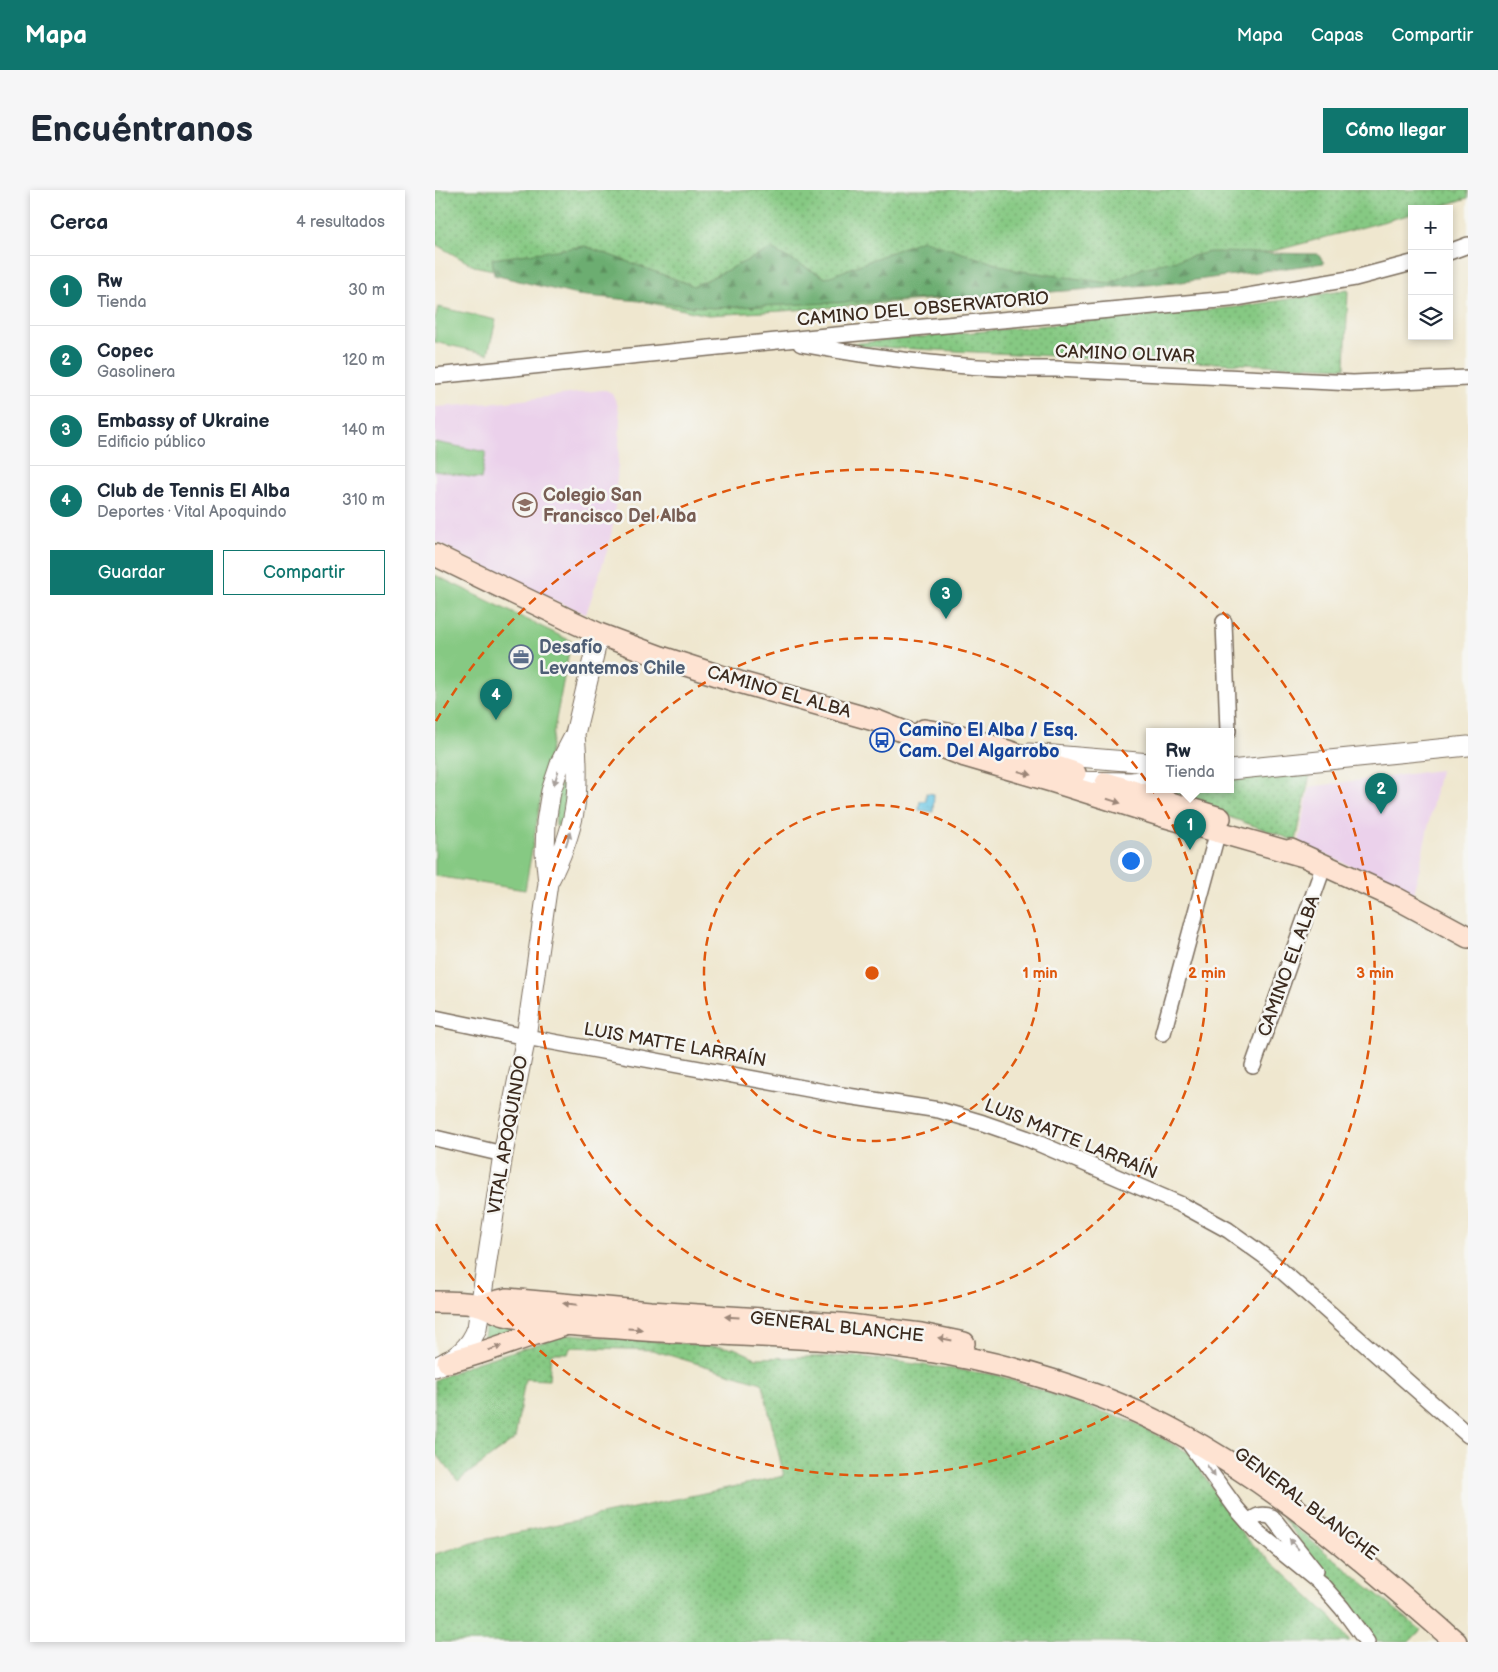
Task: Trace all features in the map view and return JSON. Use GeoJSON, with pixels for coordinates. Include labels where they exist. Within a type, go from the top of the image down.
{"type":"FeatureCollection","features":[{"type":"Feature","properties":{"kind":"main road","name":"CAMINO EL ALBA"},"geometry":{"type":"LineString","coordinates":[[435,554],[521,598],[599,634],[661,657],[877,721],[965,756],[1303,856]]}},
{"type":"Feature","properties":{"kind":"main road","name":"CAMINO EL ALBA"},"geometry":{"type":"LineString","coordinates":[[877,721],[961,736],[1098,781],[1222,818],[1397,898],[1468,937]]}},
{"type":"Feature","properties":{"kind":"main road","name":"GENERAL BLANCHE"},"geometry":{"type":"LineString","coordinates":[[435,1302],[481,1305],[507,1299],[526,1300],[651,1312],[881,1328],[961,1342],[1066,1372],[1149,1405],[1206,1433],[1235,1450],[1327,1515],[1468,1634]]}},
{"type":"Feature","properties":{"kind":"main road","name":"GENERAL BLANCHE"},"geometry":{"type":"LineString","coordinates":[[481,1305],[503,1315],[569,1324],[846,1342],[918,1349],[954,1355],[1031,1374],[1070,1386],[1115,1403],[1181,1433],[1278,1495],[1391,1585],[1456,1642]]}},
{"type":"Feature","properties":{"kind":"main road"},"geometry":{"type":"LineString","coordinates":[[442,1364],[474,1356],[519,1339],[569,1324]]}},
{"type":"Feature","properties":{"kind":"street"},"geometry":{"type":"LineString","coordinates":[[1453,251],[1468,246]]}},
{"type":"Feature","properties":{"kind":"street","name":"CAMINO DEL OBSERVATORIO"},"geometry":{"type":"LineString","coordinates":[[435,376],[1230,299],[1355,278],[1408,264]]}},
{"type":"Feature","properties":{"kind":"street","name":"CAMINO OLIVAR"},"geometry":{"type":"LineString","coordinates":[[782,341],[887,359],[1010,370],[1056,369],[1353,383],[1468,378]]}},
{"type":"Feature","properties":{"kind":"street"},"geometry":{"type":"LineString","coordinates":[[1224,622],[1228,728]]}},
{"type":"Feature","properties":{"kind":"street","name":"VITAL APOQUINDO"},"geometry":{"type":"LineString","coordinates":[[442,1364],[464,1350],[474,1338],[477,1328],[503,1154],[526,1037],[548,883],[545,852],[546,822],[551,791],[561,761],[575,734],[599,634]]}},
{"type":"Feature","properties":{"kind":"street","name":"VITAL APOQUINDO"},"geometry":{"type":"LineString","coordinates":[[548,883],[562,856],[577,796],[578,772],[575,734]]}},
{"type":"Feature","properties":{"kind":"street"},"geometry":{"type":"LineString","coordinates":[[1234,770],[1468,746]]}},
{"type":"Feature","properties":{"kind":"street"},"geometry":{"type":"LineString","coordinates":[[1011,752],[1146,764]]}},
{"type":"Feature","properties":{"kind":"street"},"geometry":{"type":"LineString","coordinates":[[1051,781],[1146,780]]}},
{"type":"Feature","properties":{"kind":"street"},"geometry":{"type":"LineString","coordinates":[[1163,1033],[1218,832]]}},
{"type":"Feature","properties":{"kind":"street","name":"CAMINO EL ALBA"},"geometry":{"type":"LineString","coordinates":[[1253,1066],[1324,864]]}},
{"type":"Feature","properties":{"kind":"street","name":"LUIS MATTE LARRAÍN"},"geometry":{"type":"LineString","coordinates":[[435,1018],[526,1037],[841,1095],[939,1110],[983,1122],[1026,1138],[1184,1206],[1228,1230],[1267,1258],[1468,1435]]}},
{"type":"Feature","properties":{"kind":"street"},"geometry":{"type":"LineString","coordinates":[[435,1138],[503,1154]]}},
{"type":"Feature","properties":{"kind":"street"},"geometry":{"type":"LineString","coordinates":[[1181,1433],[1197,1452],[1236,1508],[1284,1555],[1321,1584],[1367,1642]]}},
{"type":"Feature","properties":{"kind":"shaded area","name":"Colegio San Francisco Del Alba"},"geometry":{"type":"Polygon","coordinates":[[[601,390],[612,393],[618,406],[620,419],[619,449],[614,519],[609,545],[586,614],[512,582],[435,541],[435,407],[506,402],[601,390]]]}},
{"type":"Feature","properties":{"kind":"shaded area"},"geometry":{"type":"Polygon","coordinates":[[[1440,770],[1414,894],[1299,843],[1309,787],[1440,770]]]}},
{"type":"Feature","properties":{"kind":"green space"},"geometry":{"type":"Polygon","coordinates":[[[435,190],[1468,190],[1468,198],[1445,205],[1408,205],[1408,215],[1282,249],[1119,285],[708,315],[474,266],[435,244],[435,190]]]}},
{"type":"Feature","properties":{"kind":"green space"},"geometry":{"type":"Polygon","coordinates":[[[922,240],[1015,270],[1109,283],[1143,268],[1210,252],[1318,254],[1324,263],[1174,283],[996,296],[713,308],[577,295],[494,275],[492,259],[585,246],[694,286],[771,249],[826,278],[922,240]]]}},
{"type":"Feature","properties":{"kind":"green space"},"geometry":{"type":"Polygon","coordinates":[[[1348,290],[1345,368],[1112,359],[838,345],[1237,307],[1348,290]]]}},
{"type":"Feature","properties":{"kind":"green space"},"geometry":{"type":"Polygon","coordinates":[[[438,307],[496,320],[488,354],[435,342],[435,320],[438,307]]]}},
{"type":"Feature","properties":{"kind":"green space"},"geometry":{"type":"Polygon","coordinates":[[[435,442],[486,452],[481,479],[435,471],[435,442]]]}},
{"type":"Feature","properties":{"kind":"green space"},"geometry":{"type":"Polygon","coordinates":[[[435,575],[571,641],[525,890],[435,876],[435,575]]]}},
{"type":"Feature","properties":{"kind":"green space"},"geometry":{"type":"Polygon","coordinates":[[[1311,770],[1296,841],[1162,793],[1234,793],[1234,778],[1311,770]]]}},
{"type":"Feature","properties":{"kind":"green space"},"geometry":{"type":"Polygon","coordinates":[[[565,774],[568,775],[569,801],[561,827],[556,826],[554,798],[565,774]]]}},
{"type":"Feature","properties":{"kind":"green space"},"geometry":{"type":"Polygon","coordinates":[[[492,1319],[548,1326],[480,1348],[484,1340],[485,1325],[492,1319]]]}},
{"type":"Feature","properties":{"kind":"green space"},"geometry":{"type":"Polygon","coordinates":[[[570,1334],[734,1348],[756,1358],[855,1356],[997,1375],[1135,1423],[1189,1453],[1245,1537],[1333,1619],[1350,1642],[435,1642],[435,1554],[483,1540],[784,1476],[762,1383],[652,1350],[570,1347],[568,1353],[551,1353],[549,1380],[525,1379],[515,1439],[458,1481],[435,1452],[435,1380],[475,1363],[570,1334]]]}},
{"type":"Feature","properties":{"kind":"green space"},"geometry":{"type":"Polygon","coordinates":[[[1282,1517],[1421,1630],[1409,1642],[1377,1642],[1282,1517]]]}},
{"type":"Feature","properties":{"kind":"water"},"geometry":{"type":"Polygon","coordinates":[[[926,793],[934,794],[933,812],[919,810],[920,801],[926,801],[926,793]]]}},
{"type":"Feature","properties":{"kind":"place","name":"Colegio San Francisco Del Alba"},"geometry":{"type":"Point","coordinates":[525,505]}},
{"type":"Feature","properties":{"kind":"place","name":"Embassy of Ukraine"},"geometry":{"type":"Point","coordinates":[946,619]}},
{"type":"Feature","properties":{"kind":"place","name":"Desafío Levantemos Chile"},"geometry":{"type":"Point","coordinates":[521,657]}},
{"type":"Feature","properties":{"kind":"place","name":"Club de Tennis El Alba"},"geometry":{"type":"Point","coordinates":[496,720]}},
{"type":"Feature","properties":{"kind":"place","name":"Camino El Alba / Esq. Cam. Del Algarrobo"},"geometry":{"type":"Point","coordinates":[882,740]}},
{"type":"Feature","properties":{"kind":"place","name":"Copec"},"geometry":{"type":"Point","coordinates":[1381,814]}},
{"type":"Feature","properties":{"kind":"place","name":"Rw"},"geometry":{"type":"Point","coordinates":[1190,850]}}]}
